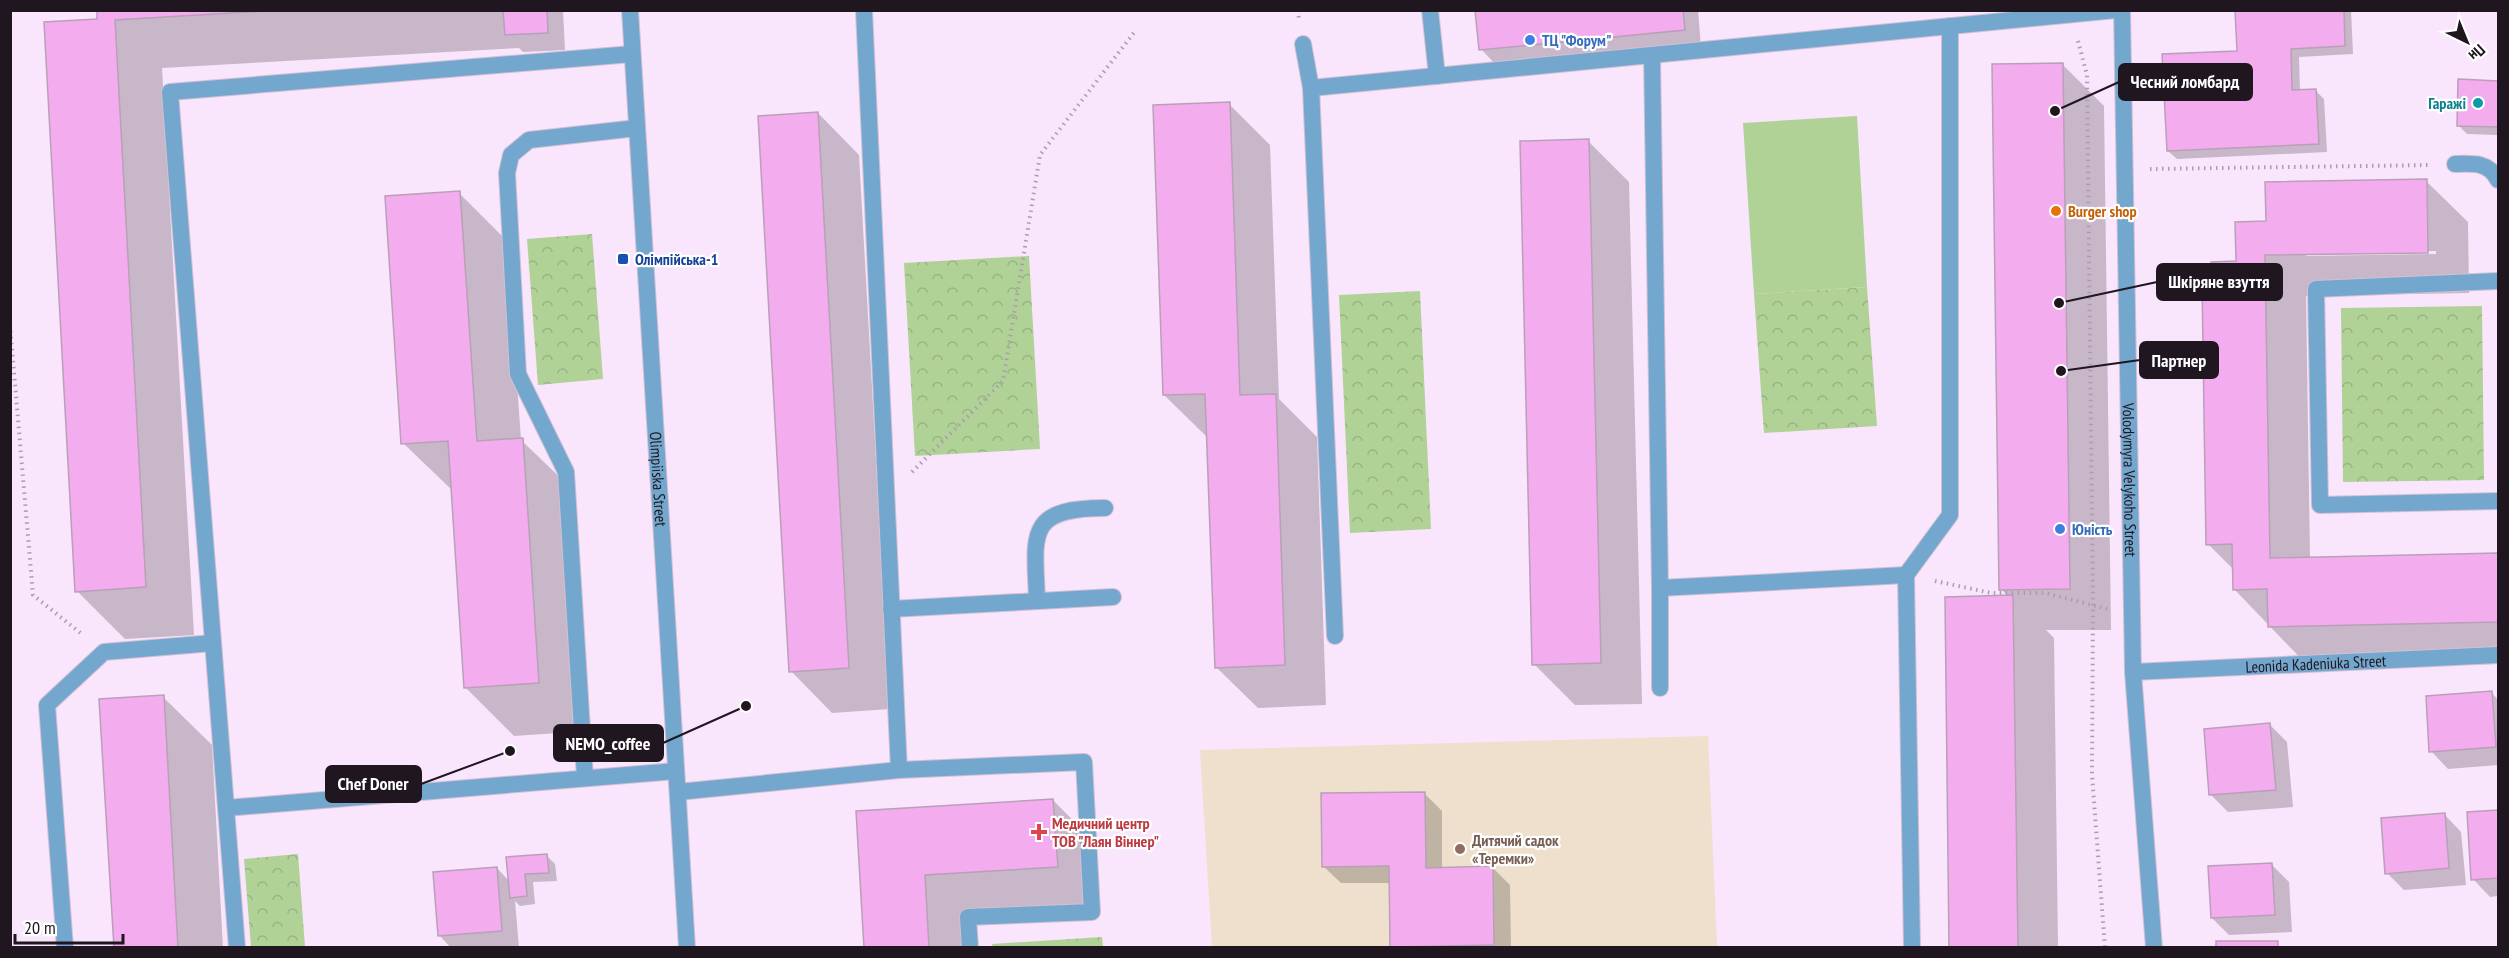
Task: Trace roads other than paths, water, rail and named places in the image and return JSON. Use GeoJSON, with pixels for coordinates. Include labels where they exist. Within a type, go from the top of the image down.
{"type":"FeatureCollection","features":[{"type":"Feature","properties":{"kind":"street","name":"Olimpiiska Street"},"geometry":{"type":"LineString","coordinates":[[630,10],[687,948]]}},
{"type":"Feature","properties":{"kind":"street"},"geometry":{"type":"LineString","coordinates":[[864,10],[899,770]]}},
{"type":"Feature","properties":{"kind":"street"},"geometry":{"type":"LineString","coordinates":[[1430,10],[1437,76]]}},
{"type":"Feature","properties":{"kind":"street"},"geometry":{"type":"LineString","coordinates":[[1311,88],[2116,10]]}},
{"type":"Feature","properties":{"kind":"street","name":"Volodymyra Velykoho Street"},"geometry":{"type":"LineString","coordinates":[[2122,10],[2134,616],[2133,672],[2154,948]]}},
{"type":"Feature","properties":{"kind":"street"},"geometry":{"type":"LineString","coordinates":[[1912,948],[1906,575],[1950,515],[1950,26]]}},
{"type":"Feature","properties":{"kind":"street"},"geometry":{"type":"LineString","coordinates":[[1304,44],[1311,88],[1335,636]]}},
{"type":"Feature","properties":{"kind":"street"},"geometry":{"type":"LineString","coordinates":[[237,948],[170,92],[632,54]]}},
{"type":"Feature","properties":{"kind":"street"},"geometry":{"type":"LineString","coordinates":[[1652,55],[1660,688]]}},
{"type":"Feature","properties":{"kind":"street"},"geometry":{"type":"LineString","coordinates":[[585,778],[566,472],[518,374],[507,173],[511,154],[529,140],[637,128]]}},
{"type":"Feature","properties":{"kind":"street"},"geometry":{"type":"LineString","coordinates":[[2455,164],[2487,166],[2499,180]]}},
{"type":"Feature","properties":{"kind":"street"},"geometry":{"type":"LineString","coordinates":[[2499,281],[2316,289],[2320,506],[2499,501]]}},
{"type":"Feature","properties":{"kind":"street"},"geometry":{"type":"LineString","coordinates":[[1037,601],[1035,547],[1036,535],[1041,526],[1051,518],[1067,511],[1105,508]]}},
{"type":"Feature","properties":{"kind":"street"},"geometry":{"type":"LineString","coordinates":[[1660,588],[1906,575]]}},
{"type":"Feature","properties":{"kind":"street"},"geometry":{"type":"LineString","coordinates":[[891,609],[1113,597]]}},
{"type":"Feature","properties":{"kind":"street"},"geometry":{"type":"LineString","coordinates":[[65,948],[47,705],[104,652],[213,642]]}},
{"type":"Feature","properties":{"kind":"street","name":"Leonida Kadeniuka Street"},"geometry":{"type":"LineString","coordinates":[[2133,672],[2499,655]]}},
{"type":"Feature","properties":{"kind":"street"},"geometry":{"type":"LineString","coordinates":[[678,792],[899,770],[1084,762],[1092,912],[968,917],[970,948]]}},
{"type":"Feature","properties":{"kind":"street"},"geometry":{"type":"LineString","coordinates":[[226,808],[676,771]]}},
{"type":"Feature","properties":{"kind":"place","name":"ТЦ \"Форум\""},"geometry":{"type":"Point","coordinates":[1530,40]}},
{"type":"Feature","properties":{"kind":"place","name":"Гаражі"},"geometry":{"type":"Point","coordinates":[2478,103]}},
{"type":"Feature","properties":{"kind":"place","name":"Чесний ломбард"},"geometry":{"type":"Point","coordinates":[2055,111]}},
{"type":"Feature","properties":{"kind":"place","name":"Burger shop"},"geometry":{"type":"Point","coordinates":[2056,211]}},
{"type":"Feature","properties":{"kind":"place","name":"Олімпійська-1"},"geometry":{"type":"Point","coordinates":[623,259]}},
{"type":"Feature","properties":{"kind":"place","name":"Шкіряне взуття"},"geometry":{"type":"Point","coordinates":[2059,303]}},
{"type":"Feature","properties":{"kind":"place","name":"Партнер"},"geometry":{"type":"Point","coordinates":[2061,371]}},
{"type":"Feature","properties":{"kind":"place","name":"Юність"},"geometry":{"type":"Point","coordinates":[2060,529]}},
{"type":"Feature","properties":{"kind":"place","name":"NEMO_coffee"},"geometry":{"type":"Point","coordinates":[746,706]}},
{"type":"Feature","properties":{"kind":"place","name":"Chef Doner"},"geometry":{"type":"Point","coordinates":[510,751]}},
{"type":"Feature","properties":{"kind":"place","name":"Медичний центр ТОВ \"Лаян Віннер\""},"geometry":{"type":"Point","coordinates":[1039,832]}},
{"type":"Feature","properties":{"kind":"place","name":"Дитячий садок «Теремки»"},"geometry":{"type":"Point","coordinates":[1460,849]}}]}
